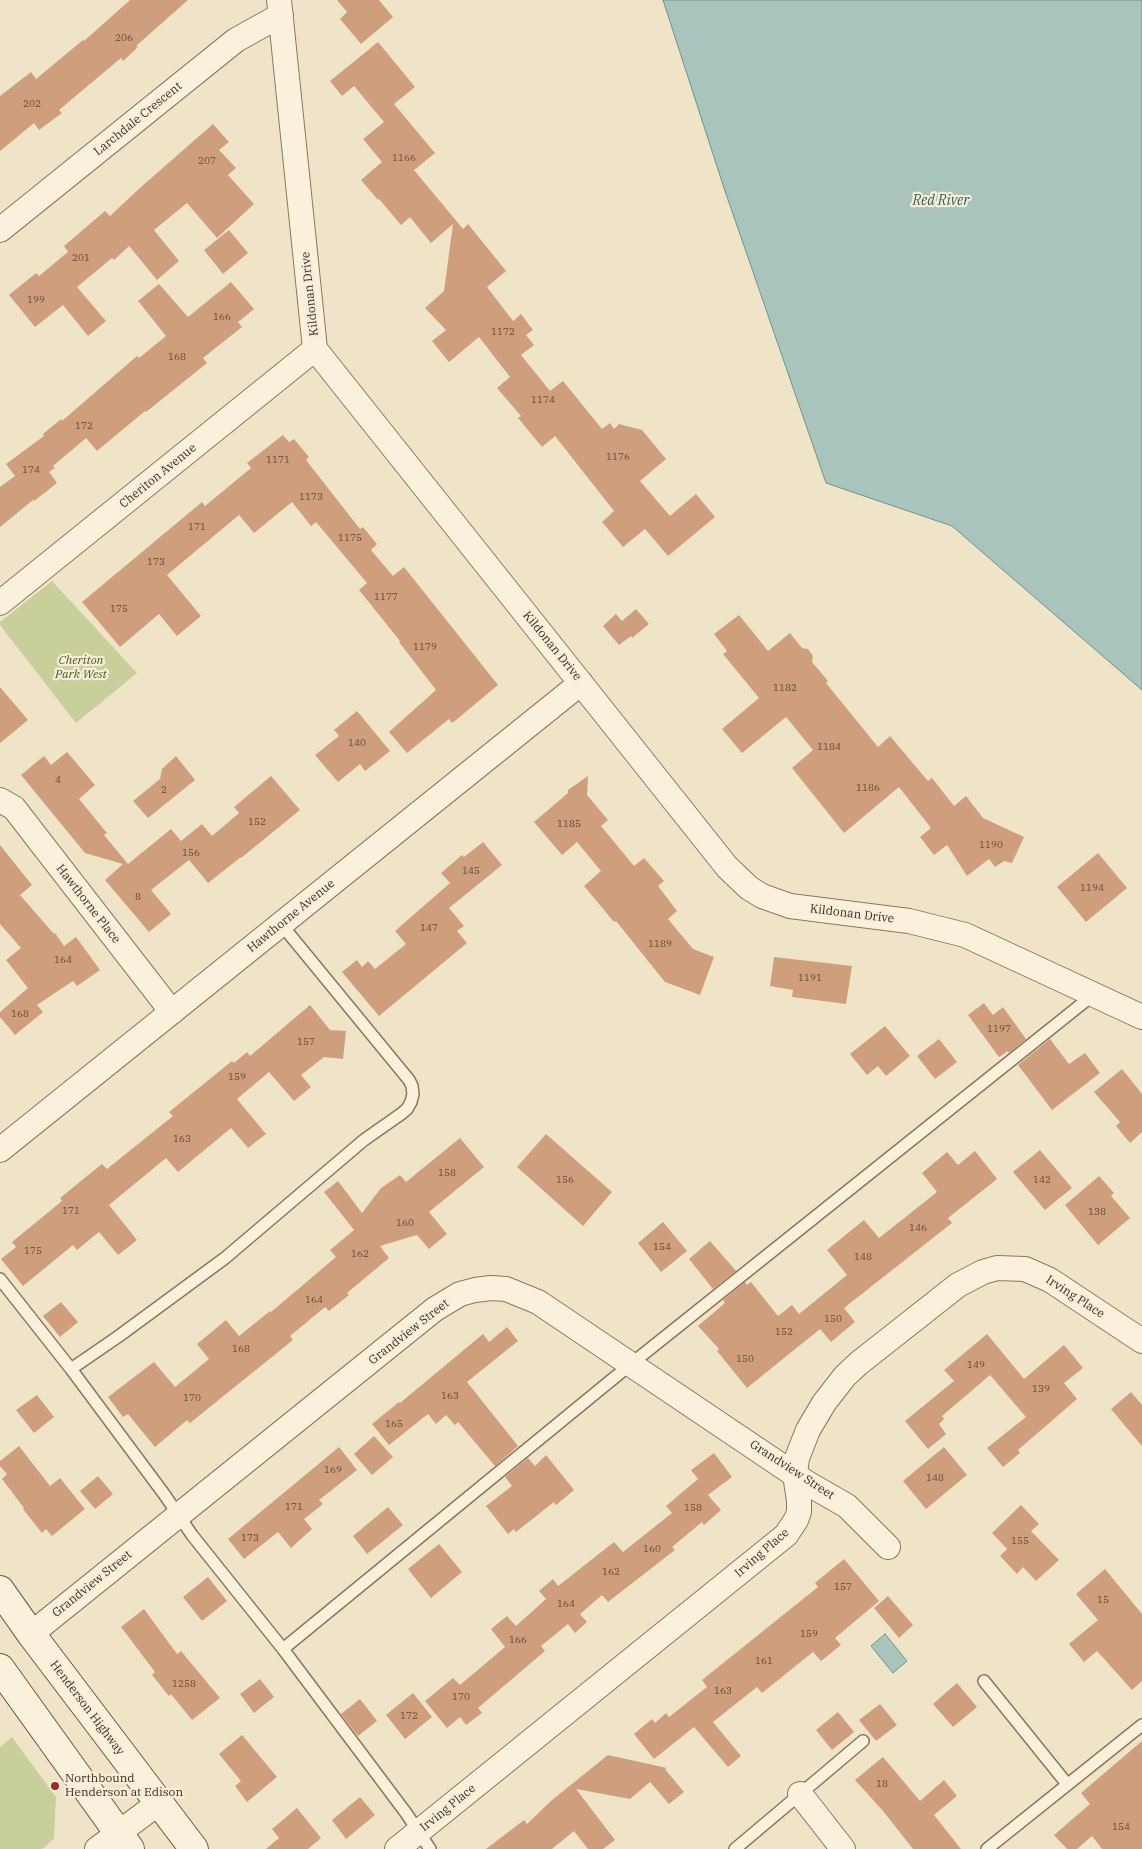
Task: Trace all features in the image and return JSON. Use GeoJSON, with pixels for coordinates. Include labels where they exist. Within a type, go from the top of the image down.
{"type":"FeatureCollection","features":[{"type":"Feature","properties":{"kind":"main road","name":"Henderson Highway"},"geometry":{"type":"LineString","coordinates":[[0,1590],[31,1634],[194,1849]]}},
{"type":"Feature","properties":{"kind":"main road"},"geometry":{"type":"LineString","coordinates":[[0,1668],[115,1844]]}},
{"type":"Feature","properties":{"kind":"street","name":"Larchdale Crescent"},"geometry":{"type":"LineString","coordinates":[[0,230],[236,40],[280,7]]}},
{"type":"Feature","properties":{"kind":"street","name":"Kildonan Drive"},"geometry":{"type":"LineString","coordinates":[[280,7],[315,349],[728,867],[749,888],[776,902],[803,908],[909,921],[965,935],[1142,1017]]}},
{"type":"Feature","properties":{"kind":"street","name":"Cheriton Avenue"},"geometry":{"type":"LineString","coordinates":[[0,603],[315,349]]}},
{"type":"Feature","properties":{"kind":"street","name":"Hawthorne Avenue"},"geometry":{"type":"LineString","coordinates":[[0,1150],[581,683]]}},
{"type":"Feature","properties":{"kind":"street","name":"Hawthorne Place"},"geometry":{"type":"LineString","coordinates":[[0,800],[14,808],[172,1012]]}},
{"type":"Feature","properties":{"kind":"street","name":"Irving Place"},"geometry":{"type":"LineString","coordinates":[[397,1849],[424,1841],[786,1536],[796,1520],[798,1512],[797,1458],[808,1430],[824,1403],[845,1376],[859,1363],[952,1289],[970,1277],[997,1268],[1025,1270],[1038,1274],[1142,1341]]}},
{"type":"Feature","properties":{"kind":"street","name":"Grandview Street"},"geometry":{"type":"LineString","coordinates":[[31,1634],[435,1309],[460,1294],[491,1288],[506,1289],[538,1302],[851,1509],[888,1547]]}},
{"type":"Feature","properties":{"kind":"street"},"geometry":{"type":"LineString","coordinates":[[800,1794],[843,1849]]}},
{"type":"Feature","properties":{"kind":"street"},"geometry":{"type":"LineString","coordinates":[[115,1844],[160,1802]]}},
{"type":"Feature","properties":{"kind":"lane"},"geometry":{"type":"LineString","coordinates":[[71,1369],[120,1336],[225,1258],[364,1140],[407,1109],[411,1102],[413,1094],[409,1080],[281,924]]}},
{"type":"Feature","properties":{"kind":"lane"},"geometry":{"type":"LineString","coordinates":[[283,1649],[631,1364],[1093,995]]}},
{"type":"Feature","properties":{"kind":"lane"},"geometry":{"type":"LineString","coordinates":[[0,1279],[71,1369],[164,1494],[192,1535],[283,1649],[400,1805],[424,1841]]}},
{"type":"Feature","properties":{"kind":"lane"},"geometry":{"type":"LineString","coordinates":[[984,1681],[1067,1784]]}},
{"type":"Feature","properties":{"kind":"lane"},"geometry":{"type":"LineString","coordinates":[[987,1849],[1142,1725]]}},
{"type":"Feature","properties":{"kind":"lane"},"geometry":{"type":"LineString","coordinates":[[735,1849],[863,1741]]}},
{"type":"Feature","properties":{"kind":"green space","name":"Cheriton Park West"},"geometry":{"type":"Polygon","coordinates":[[[52,581],[137,673],[76,723],[0,625],[0,622],[52,581]]]}},
{"type":"Feature","properties":{"kind":"green space"},"geometry":{"type":"Polygon","coordinates":[[[12,1737],[56,1797],[54,1839],[42,1849],[0,1849],[0,1747],[12,1737]]]}},
{"type":"Feature","properties":{"kind":"water","name":"Red River"},"geometry":{"type":"Polygon","coordinates":[[[663,0],[1142,0],[1142,690],[952,526],[826,483],[724,188],[663,0]]]}},
{"type":"Feature","properties":{"kind":"water"},"geometry":{"type":"Polygon","coordinates":[[[885,1634],[907,1661],[893,1673],[871,1646],[885,1634]]]}},
{"type":"Feature","properties":{"kind":"building"},"geometry":{"type":"Polygon","coordinates":[[[130,0],[188,0],[136,46],[138,47],[123,61],[121,58],[59,110],[62,113],[39,130],[34,123],[0,151],[0,96],[31,72],[36,79],[84,41],[130,0]]]}},
{"type":"Feature","properties":{"kind":"building"},"geometry":{"type":"Polygon","coordinates":[[[337,0],[379,0],[393,17],[361,44],[340,19],[347,12],[337,0]]]}},
{"type":"Feature","properties":{"kind":"building"},"geometry":{"type":"Polygon","coordinates":[[[378,42],[415,87],[394,104],[435,153],[414,170],[463,229],[468,224],[506,271],[487,287],[513,321],[521,314],[533,330],[526,335],[534,345],[521,355],[550,391],[563,381],[602,429],[610,423],[614,429],[619,424],[642,430],[666,459],[640,481],[670,516],[696,494],[715,517],[668,556],[645,529],[623,547],[602,522],[614,511],[555,436],[542,447],[518,418],[521,416],[497,388],[510,377],[479,337],[449,362],[432,341],[446,330],[425,308],[444,291],[453,224],[431,243],[410,217],[401,225],[378,200],[361,180],[382,162],[363,139],[384,122],[354,86],[342,96],[330,81],[378,42]]]}},
{"type":"Feature","properties":{"kind":"building"},"geometry":{"type":"Polygon","coordinates":[[[213,124],[229,142],[219,150],[236,168],[228,175],[254,204],[217,238],[187,203],[154,230],[179,261],[157,280],[129,246],[114,260],[112,258],[77,287],[106,321],[88,336],[63,305],[35,327],[9,295],[36,273],[39,276],[68,252],[64,246],[105,211],[110,216],[213,124]]]}},
{"type":"Feature","properties":{"kind":"building"},"geometry":{"type":"Polygon","coordinates":[[[229,230],[248,253],[223,274],[204,250],[229,230]]]}},
{"type":"Feature","properties":{"kind":"building"},"geometry":{"type":"Polygon","coordinates":[[[231,282],[254,309],[238,322],[242,327],[203,358],[207,363],[97,451],[86,438],[53,466],[55,468],[49,472],[57,483],[0,527],[0,487],[15,476],[6,464],[44,436],[43,434],[61,419],[62,421],[137,356],[139,358],[166,336],[138,301],[159,284],[188,317],[231,282]]]}},
{"type":"Feature","properties":{"kind":"building"},"geometry":{"type":"Polygon","coordinates":[[[283,435],[289,442],[294,439],[309,457],[306,460],[360,529],[363,527],[377,544],[371,550],[393,576],[404,567],[498,685],[452,723],[449,719],[407,753],[389,732],[436,690],[359,590],[367,583],[316,522],[311,526],[292,502],[254,533],[239,515],[167,575],[201,616],[177,636],[159,614],[120,647],[82,602],[202,502],[205,506],[251,468],[247,463],[283,435]]]}},
{"type":"Feature","properties":{"kind":"building"},"geometry":{"type":"Polygon","coordinates":[[[636,609],[649,624],[632,638],[631,636],[619,645],[603,626],[616,614],[622,621],[636,609]]]}},
{"type":"Feature","properties":{"kind":"building"},"geometry":{"type":"Polygon","coordinates":[[[739,615],[768,651],[790,633],[802,648],[808,649],[813,656],[812,662],[828,681],[826,683],[878,747],[890,736],[928,781],[932,778],[954,806],[966,796],[983,818],[1024,837],[1012,863],[1004,861],[995,867],[989,859],[967,876],[947,845],[934,855],[920,837],[931,828],[899,787],[844,833],[792,768],[813,750],[786,717],[742,753],[722,729],[759,698],[723,654],[727,651],[714,634],[739,615]]]}},
{"type":"Feature","properties":{"kind":"building"},"geometry":{"type":"Polygon","coordinates":[[[0,687],[28,720],[0,743],[0,687]]]}},
{"type":"Feature","properties":{"kind":"building"},"geometry":{"type":"Polygon","coordinates":[[[357,711],[390,751],[365,771],[360,764],[338,782],[315,755],[339,736],[334,730],[357,711]]]}},
{"type":"Feature","properties":{"kind":"building"},"geometry":{"type":"Polygon","coordinates":[[[67,752],[95,785],[79,799],[107,833],[104,835],[128,864],[171,829],[181,841],[202,824],[212,836],[239,813],[234,807],[271,776],[300,810],[208,883],[189,860],[151,890],[171,914],[149,932],[105,880],[123,864],[85,853],[21,775],[44,756],[51,765],[67,752]]]}},
{"type":"Feature","properties":{"kind":"building"},"geometry":{"type":"Polygon","coordinates":[[[176,756],[195,780],[148,818],[133,801],[160,779],[162,769],[176,756]]]}},
{"type":"Feature","properties":{"kind":"building"},"geometry":{"type":"Polygon","coordinates":[[[588,776],[587,795],[608,820],[601,826],[634,866],[644,858],[664,881],[658,886],[677,911],[668,919],[693,949],[714,957],[700,995],[665,982],[616,921],[614,922],[584,886],[601,871],[577,842],[562,855],[534,822],[568,793],[568,790],[588,776]]]}},
{"type":"Feature","properties":{"kind":"building"},"geometry":{"type":"Polygon","coordinates":[[[483,842],[502,865],[449,908],[464,926],[457,931],[467,943],[379,1016],[342,972],[357,960],[362,967],[368,961],[375,969],[406,944],[395,931],[450,883],[441,873],[462,855],[464,857],[483,842]]]}},
{"type":"Feature","properties":{"kind":"building"},"geometry":{"type":"Polygon","coordinates":[[[0,845],[32,885],[20,895],[55,933],[64,946],[76,937],[100,970],[77,986],[73,981],[37,1005],[43,1012],[15,1035],[0,1017],[0,1012],[28,988],[6,960],[21,948],[0,924],[0,845]]]}},
{"type":"Feature","properties":{"kind":"building"},"geometry":{"type":"Polygon","coordinates":[[[1098,853],[1127,888],[1086,922],[1057,887],[1098,853]]]}},
{"type":"Feature","properties":{"kind":"building"},"geometry":{"type":"Polygon","coordinates":[[[774,957],[852,966],[846,1004],[792,997],[793,990],[770,986],[774,957]]]}},
{"type":"Feature","properties":{"kind":"building"},"geometry":{"type":"Polygon","coordinates":[[[984,1003],[993,1015],[1003,1007],[1026,1039],[1009,1053],[1008,1051],[999,1057],[968,1015],[984,1003]]]}},
{"type":"Feature","properties":{"kind":"building"},"geometry":{"type":"Polygon","coordinates":[[[310,1005],[330,1030],[346,1031],[343,1059],[324,1057],[301,1075],[311,1087],[294,1101],[269,1072],[237,1099],[266,1134],[248,1148],[231,1128],[178,1172],[166,1158],[109,1205],[137,1240],[118,1255],[99,1232],[77,1250],[73,1245],[23,1286],[1,1259],[16,1247],[12,1242],[62,1201],[60,1198],[102,1164],[107,1169],[173,1116],[169,1112],[232,1061],[234,1063],[247,1052],[250,1056],[310,1005]]]}},
{"type":"Feature","properties":{"kind":"building"},"geometry":{"type":"Polygon","coordinates":[[[885,1026],[910,1056],[886,1076],[878,1066],[867,1075],[850,1054],[885,1026]]]}},
{"type":"Feature","properties":{"kind":"building"},"geometry":{"type":"Polygon","coordinates":[[[939,1039],[957,1062],[935,1079],[917,1056],[939,1039]]]}},
{"type":"Feature","properties":{"kind":"building"},"geometry":{"type":"Polygon","coordinates":[[[1050,1039],[1069,1064],[1085,1053],[1100,1073],[1052,1110],[1018,1065],[1050,1039]]]}},
{"type":"Feature","properties":{"kind":"building"},"geometry":{"type":"Polygon","coordinates":[[[1122,1069],[1142,1094],[1142,1132],[1130,1143],[1116,1126],[1120,1122],[1094,1092],[1122,1069]]]}},
{"type":"Feature","properties":{"kind":"building"},"geometry":{"type":"Polygon","coordinates":[[[546,1134],[612,1192],[583,1226],[517,1167],[546,1134]]]}},
{"type":"Feature","properties":{"kind":"building"},"geometry":{"type":"Polygon","coordinates":[[[460,1138],[484,1167],[429,1212],[447,1234],[429,1249],[417,1235],[380,1246],[389,1258],[347,1293],[349,1295],[329,1311],[325,1307],[290,1336],[293,1340],[190,1423],[187,1420],[155,1447],[128,1414],[123,1417],[108,1397],[154,1362],[175,1387],[209,1359],[197,1344],[226,1320],[239,1336],[271,1312],[336,1257],[330,1250],[354,1230],[324,1192],[338,1181],[362,1213],[381,1188],[400,1175],[406,1182],[460,1138]]]}},
{"type":"Feature","properties":{"kind":"building"},"geometry":{"type":"Polygon","coordinates":[[[1040,1150],[1072,1188],[1045,1210],[1013,1172],[1040,1150]]]}},
{"type":"Feature","properties":{"kind":"building"},"geometry":{"type":"Polygon","coordinates":[[[975,1151],[997,1179],[948,1218],[952,1223],[844,1308],[855,1322],[831,1342],[820,1329],[747,1388],[717,1351],[719,1349],[698,1326],[725,1303],[723,1300],[745,1282],[747,1285],[751,1282],[778,1316],[792,1305],[799,1314],[847,1275],[827,1250],[864,1220],[879,1238],[937,1192],[922,1173],[947,1152],[958,1165],[975,1151]]]}},
{"type":"Feature","properties":{"kind":"building"},"geometry":{"type":"Polygon","coordinates":[[[1099,1176],[1114,1193],[1111,1196],[1130,1218],[1098,1245],[1065,1205],[1099,1176]]]}},
{"type":"Feature","properties":{"kind":"building"},"geometry":{"type":"Polygon","coordinates":[[[663,1222],[687,1251],[661,1272],[638,1243],[663,1222]]]}},
{"type":"Feature","properties":{"kind":"building"},"geometry":{"type":"Polygon","coordinates":[[[710,1241],[736,1271],[713,1289],[689,1259],[710,1241]]]}},
{"type":"Feature","properties":{"kind":"building"},"geometry":{"type":"Polygon","coordinates":[[[61,1302],[78,1322],[60,1337],[43,1316],[61,1302]]]}},
{"type":"Feature","properties":{"kind":"building"},"geometry":{"type":"Polygon","coordinates":[[[507,1327],[518,1341],[467,1382],[518,1446],[495,1466],[458,1422],[455,1425],[446,1415],[436,1424],[428,1414],[389,1445],[372,1424],[483,1334],[489,1342],[507,1327]]]}},
{"type":"Feature","properties":{"kind":"building"},"geometry":{"type":"Polygon","coordinates":[[[987,1334],[1024,1379],[1064,1345],[1083,1368],[1064,1383],[1077,1399],[1018,1450],[1020,1453],[1003,1467],[987,1448],[1026,1417],[990,1375],[942,1416],[944,1419],[939,1424],[946,1434],[928,1449],[905,1421],[954,1381],[944,1370],[987,1334]]]}},
{"type":"Feature","properties":{"kind":"building"},"geometry":{"type":"Polygon","coordinates":[[[1131,1392],[1142,1405],[1142,1446],[1111,1409],[1131,1392]]]}},
{"type":"Feature","properties":{"kind":"building"},"geometry":{"type":"Polygon","coordinates":[[[37,1395],[54,1417],[34,1433],[16,1410],[37,1395]]]}},
{"type":"Feature","properties":{"kind":"building"},"geometry":{"type":"Polygon","coordinates":[[[374,1436],[393,1457],[372,1475],[354,1454],[374,1436]]]}},
{"type":"Feature","properties":{"kind":"building"},"geometry":{"type":"Polygon","coordinates":[[[19,1446],[50,1486],[60,1478],[85,1509],[52,1536],[46,1529],[42,1533],[2,1479],[7,1474],[0,1466],[0,1461],[19,1446]]]}},
{"type":"Feature","properties":{"kind":"building"},"geometry":{"type":"Polygon","coordinates":[[[339,1447],[357,1470],[319,1500],[323,1504],[304,1519],[312,1529],[291,1548],[278,1532],[244,1559],[228,1539],[339,1447]]]}},
{"type":"Feature","properties":{"kind":"building"},"geometry":{"type":"Polygon","coordinates":[[[944,1447],[967,1475],[926,1509],[903,1481],[944,1447]]]}},
{"type":"Feature","properties":{"kind":"building"},"geometry":{"type":"Polygon","coordinates":[[[714,1453],[732,1477],[708,1495],[721,1510],[704,1525],[702,1522],[672,1547],[675,1550],[608,1602],[602,1595],[580,1614],[587,1622],[575,1633],[568,1624],[541,1646],[545,1651],[478,1708],[482,1713],[466,1725],[460,1717],[447,1728],[425,1701],[453,1678],[460,1685],[505,1647],[491,1629],[507,1616],[516,1626],[546,1599],[539,1591],[553,1579],[558,1586],[614,1542],[623,1552],[672,1513],[666,1506],[698,1479],[691,1470],[714,1453]]]}},
{"type":"Feature","properties":{"kind":"building"},"geometry":{"type":"Polygon","coordinates":[[[546,1455],[574,1490],[556,1505],[554,1502],[516,1532],[514,1529],[508,1534],[486,1506],[512,1486],[505,1477],[528,1458],[535,1466],[546,1455]]]}},
{"type":"Feature","properties":{"kind":"building"},"geometry":{"type":"Polygon","coordinates":[[[98,1476],[113,1494],[95,1509],[80,1491],[98,1476]]]}},
{"type":"Feature","properties":{"kind":"building"},"geometry":{"type":"Polygon","coordinates":[[[1021,1505],[1039,1524],[1031,1531],[1059,1560],[1036,1581],[1023,1567],[1017,1574],[1000,1556],[1007,1549],[992,1533],[1021,1505]]]}},
{"type":"Feature","properties":{"kind":"building"},"geometry":{"type":"Polygon","coordinates":[[[388,1507],[403,1525],[367,1554],[353,1536],[388,1507]]]}},
{"type":"Feature","properties":{"kind":"building"},"geometry":{"type":"Polygon","coordinates":[[[439,1544],[462,1572],[431,1598],[408,1569],[439,1544]]]}},
{"type":"Feature","properties":{"kind":"building"},"geometry":{"type":"Polygon","coordinates":[[[844,1559],[879,1601],[835,1638],[841,1645],[821,1661],[813,1652],[762,1693],[757,1687],[713,1722],[741,1756],[728,1767],[694,1727],[654,1759],[634,1734],[652,1719],[655,1723],[666,1713],[669,1717],[707,1687],[702,1680],[818,1587],[815,1583],[844,1559]]]}},
{"type":"Feature","properties":{"kind":"building"},"geometry":{"type":"Polygon","coordinates":[[[1105,1569],[1142,1614],[1142,1681],[1132,1690],[1097,1651],[1084,1662],[1069,1644],[1098,1620],[1076,1594],[1105,1569]]]}},
{"type":"Feature","properties":{"kind":"building"},"geometry":{"type":"Polygon","coordinates":[[[208,1577],[227,1601],[202,1621],[183,1597],[208,1577]]]}},
{"type":"Feature","properties":{"kind":"building"},"geometry":{"type":"Polygon","coordinates":[[[888,1596],[913,1625],[899,1638],[874,1608],[888,1596]]]}},
{"type":"Feature","properties":{"kind":"building"},"geometry":{"type":"Polygon","coordinates":[[[144,1609],[177,1654],[181,1651],[220,1698],[192,1720],[171,1694],[169,1696],[152,1675],[155,1672],[121,1627],[144,1609]]]}},
{"type":"Feature","properties":{"kind":"building"},"geometry":{"type":"Polygon","coordinates":[[[260,1679],[274,1697],[254,1713],[240,1694],[260,1679]]]}},
{"type":"Feature","properties":{"kind":"building"},"geometry":{"type":"Polygon","coordinates":[[[957,1683],[977,1707],[953,1727],[933,1704],[957,1683]]]}},
{"type":"Feature","properties":{"kind":"building"},"geometry":{"type":"Polygon","coordinates":[[[413,1693],[432,1717],[405,1739],[386,1715],[413,1693]]]}},
{"type":"Feature","properties":{"kind":"building"},"geometry":{"type":"Polygon","coordinates":[[[360,1699],[377,1721],[358,1736],[341,1714],[360,1699]]]}},
{"type":"Feature","properties":{"kind":"building"},"geometry":{"type":"Polygon","coordinates":[[[880,1704],[897,1725],[876,1741],[859,1720],[880,1704]]]}},
{"type":"Feature","properties":{"kind":"building"},"geometry":{"type":"Polygon","coordinates":[[[838,1712],[854,1732],[832,1750],[816,1730],[838,1712]]]}},
{"type":"Feature","properties":{"kind":"building"},"geometry":{"type":"Polygon","coordinates":[[[242,1735],[277,1777],[247,1802],[235,1786],[241,1781],[219,1754],[242,1735]]]}},
{"type":"Feature","properties":{"kind":"building"},"geometry":{"type":"Polygon","coordinates":[[[1142,1741],[1142,1849],[1102,1849],[1092,1836],[1077,1849],[1067,1849],[1054,1835],[1090,1804],[1081,1793],[1142,1741]]]}},
{"type":"Feature","properties":{"kind":"building"},"geometry":{"type":"Polygon","coordinates":[[[608,1755],[667,1768],[665,1769],[684,1792],[669,1804],[650,1782],[630,1799],[576,1789],[615,1840],[603,1849],[588,1849],[574,1831],[552,1849],[486,1849],[524,1820],[527,1824],[552,1800],[608,1755]]]}},
{"type":"Feature","properties":{"kind":"building"},"geometry":{"type":"Polygon","coordinates":[[[883,1757],[920,1801],[944,1780],[957,1796],[934,1815],[961,1849],[913,1849],[855,1780],[883,1757]]]}},
{"type":"Feature","properties":{"kind":"building"},"geometry":{"type":"Polygon","coordinates":[[[360,1797],[375,1815],[346,1839],[332,1820],[360,1797]]]}},
{"type":"Feature","properties":{"kind":"building"},"geometry":{"type":"Polygon","coordinates":[[[297,1808],[321,1838],[308,1849],[266,1849],[279,1838],[272,1829],[297,1808]]]}},
{"type":"Feature","properties":{"kind":"place","name":"Northbound Henderson at Edison"},"geometry":{"type":"Point","coordinates":[55,1786]}}]}
